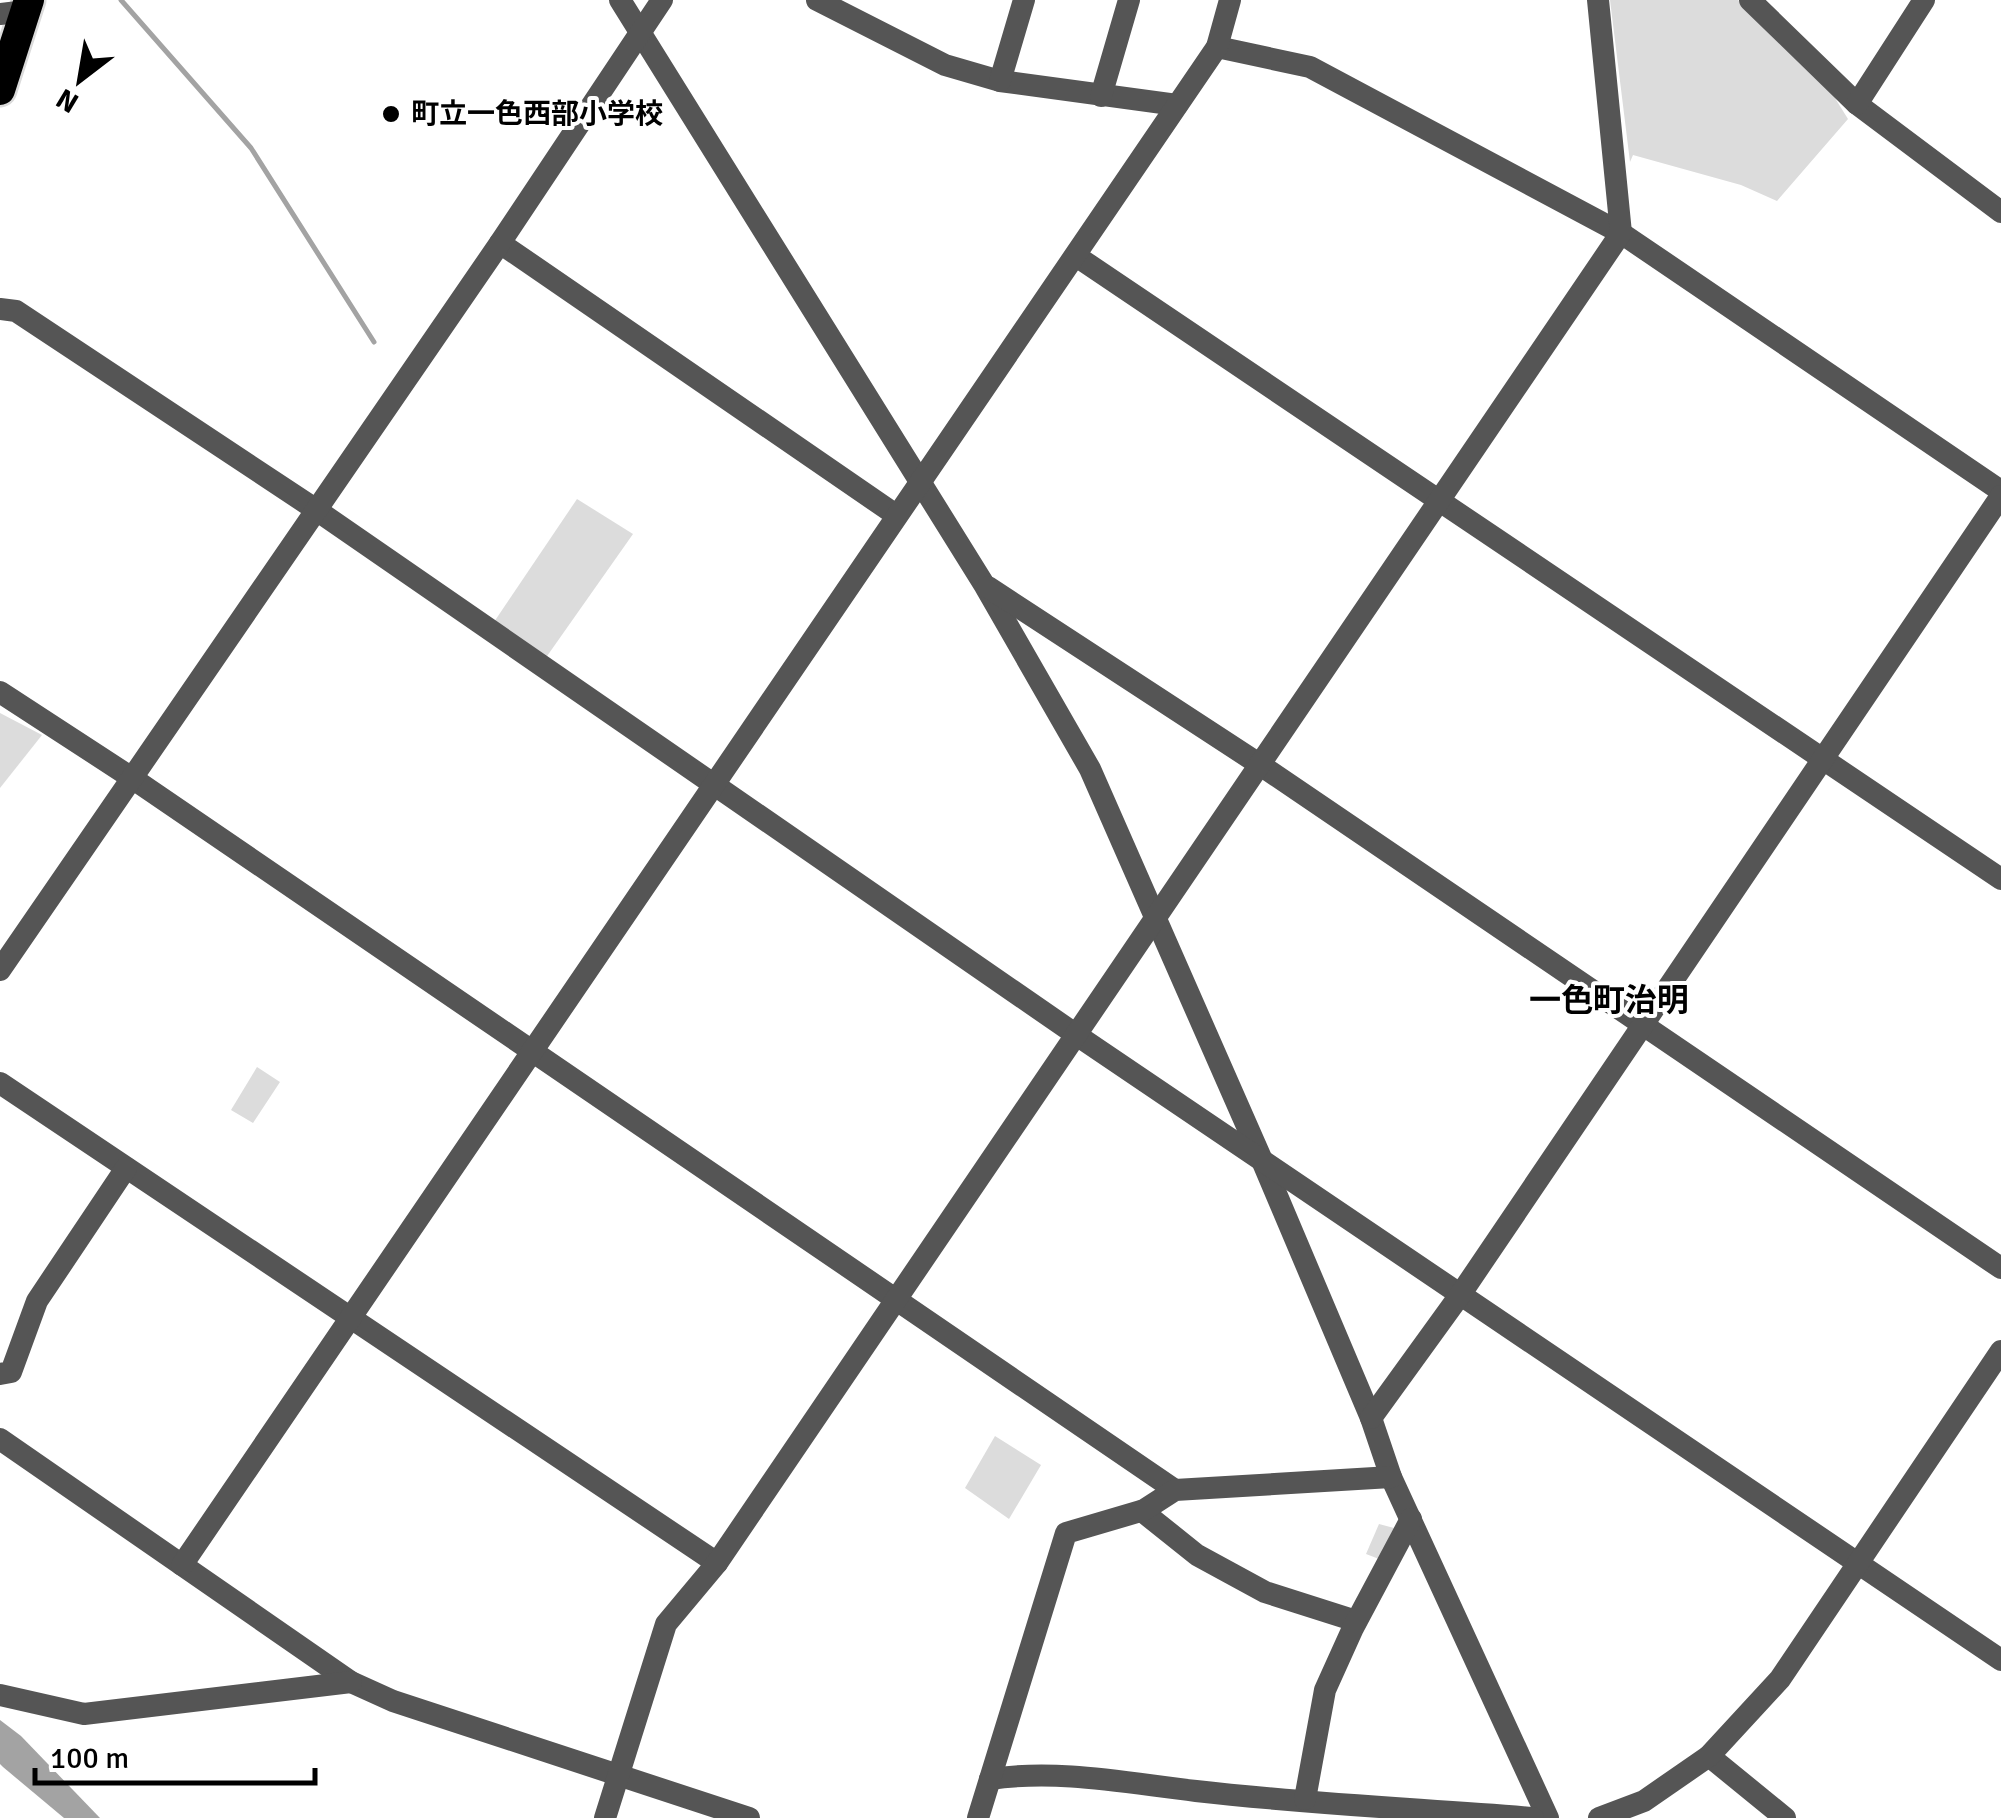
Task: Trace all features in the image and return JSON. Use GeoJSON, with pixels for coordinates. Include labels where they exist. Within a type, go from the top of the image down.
{"type":"FeatureCollection","features":[{"type":"Feature","properties":{"kind":"highway"},"geometry":{"type":"LineString","coordinates":[[0,90],[18,8]]}},
{"type":"Feature","properties":{"kind":"street"},"geometry":{"type":"LineString","coordinates":[[620,0],[985,586],[1090,770],[1262,1158],[1371,1418],[1391,1477],[1548,1818]]}},
{"type":"Feature","properties":{"kind":"street"},"geometry":{"type":"LineString","coordinates":[[0,970],[500,244],[662,0]]}},
{"type":"Feature","properties":{"kind":"street"},"geometry":{"type":"LineString","coordinates":[[817,0],[945,65],[1000,82],[1177,106]]}},
{"type":"Feature","properties":{"kind":"street"},"geometry":{"type":"LineString","coordinates":[[1000,82],[1024,0]]}},
{"type":"Feature","properties":{"kind":"street"},"geometry":{"type":"LineString","coordinates":[[1101,96],[1129,0]]}},
{"type":"Feature","properties":{"kind":"street"},"geometry":{"type":"LineString","coordinates":[[182,1565],[1217,47],[1230,0]]}},
{"type":"Feature","properties":{"kind":"street"},"geometry":{"type":"LineString","coordinates":[[605,1818],[666,1624],[718,1563],[1620,233],[1598,0]]}},
{"type":"Feature","properties":{"kind":"street"},"geometry":{"type":"LineString","coordinates":[[1750,0],[1857,104],[2001,212]]}},
{"type":"Feature","properties":{"kind":"street"},"geometry":{"type":"LineString","coordinates":[[1857,104],[1924,0]]}},
{"type":"Feature","properties":{"kind":"street"},"geometry":{"type":"LineString","coordinates":[[1217,47],[1310,67],[1620,233],[2001,494],[1460,1295],[1371,1418]]}},
{"type":"Feature","properties":{"kind":"street"},"geometry":{"type":"LineString","coordinates":[[500,244],[896,516]]}},
{"type":"Feature","properties":{"kind":"street"},"geometry":{"type":"LineString","coordinates":[[1076,256],[2001,879]]}},
{"type":"Feature","properties":{"kind":"street"},"geometry":{"type":"LineString","coordinates":[[0,309],[16,310],[315,508],[1078,1036],[2001,1660]]}},
{"type":"Feature","properties":{"kind":"street"},"geometry":{"type":"LineString","coordinates":[[985,586],[1259,764],[2001,1268]]}},
{"type":"Feature","properties":{"kind":"street"},"geometry":{"type":"LineString","coordinates":[[0,692],[132,778],[1175,1490]]}},
{"type":"Feature","properties":{"kind":"street"},"geometry":{"type":"LineString","coordinates":[[0,1083],[718,1563]]}},
{"type":"Feature","properties":{"kind":"street"},"geometry":{"type":"LineString","coordinates":[[0,1374],[11,1372],[36,1301],[126,1168]]}},
{"type":"Feature","properties":{"kind":"street"},"geometry":{"type":"LineString","coordinates":[[1599,1818],[1642,1810],[1709,1756],[1780,1679],[2001,1351]]}},
{"type":"Feature","properties":{"kind":"street"},"geometry":{"type":"LineString","coordinates":[[0,1439],[351,1682],[393,1700],[749,1818]]}},
{"type":"Feature","properties":{"kind":"street"},"geometry":{"type":"LineString","coordinates":[[978,1818],[1066,1533],[1142,1511],[1175,1490],[1391,1477]]}},
{"type":"Feature","properties":{"kind":"street"},"geometry":{"type":"LineString","coordinates":[[1142,1511],[1197,1554],[1265,1592],[1356,1621]]}},
{"type":"Feature","properties":{"kind":"street"},"geometry":{"type":"LineString","coordinates":[[1305,1799],[1325,1690],[1410,1519]]}},
{"type":"Feature","properties":{"kind":"street"},"geometry":{"type":"LineString","coordinates":[[0,1695],[84,1714],[351,1682]]}},
{"type":"Feature","properties":{"kind":"street"},"geometry":{"type":"LineString","coordinates":[[1709,1756],[1785,1818]]}},
{"type":"Feature","properties":{"kind":"street"},"geometry":{"type":"LineString","coordinates":[[990,1779],[1068,1774],[1200,1792],[1533,1818]]}},
{"type":"Feature","properties":{"kind":"shaded area"},"geometry":{"type":"Polygon","coordinates":[[[1610,0],[1738,0],[1825,82],[1848,119],[1777,201],[1741,185],[1633,155],[1630,162],[1610,0]]]}},
{"type":"Feature","properties":{"kind":"shaded area"},"geometry":{"type":"Polygon","coordinates":[[[577,499],[633,534],[545,659],[494,622],[577,499]]]}},
{"type":"Feature","properties":{"kind":"shaded area"},"geometry":{"type":"Polygon","coordinates":[[[0,713],[42,735],[0,788],[0,713]]]}},
{"type":"Feature","properties":{"kind":"shaded area"},"geometry":{"type":"Polygon","coordinates":[[[257,1067],[280,1082],[253,1123],[231,1110],[257,1067]]]}},
{"type":"Feature","properties":{"kind":"shaded area"},"geometry":{"type":"Polygon","coordinates":[[[995,1436],[1041,1465],[1009,1519],[965,1488],[995,1436]]]}},
{"type":"Feature","properties":{"kind":"shaded area"},"geometry":{"type":"Polygon","coordinates":[[[1379,1524],[1394,1528],[1379,1559],[1366,1554],[1379,1524]]]}},
{"type":"Feature","properties":{"kind":"shaded area"},"geometry":{"type":"Polygon","coordinates":[[[0,1720],[21,1736],[100,1818],[64,1818],[3,1767],[0,1720]]]}},
{"type":"Feature","properties":{"kind":"waterway"},"geometry":{"type":"LineString","coordinates":[[121,0],[251,148],[374,342]]}},
{"type":"Feature","properties":{"kind":"place","name":"町立一色西部小学校"},"geometry":{"type":"Point","coordinates":[391,114]}},
{"type":"Feature","properties":{"kind":"district","name":"一色町治明"},"geometry":{"type":"Point","coordinates":[1609,1000]}}]}
